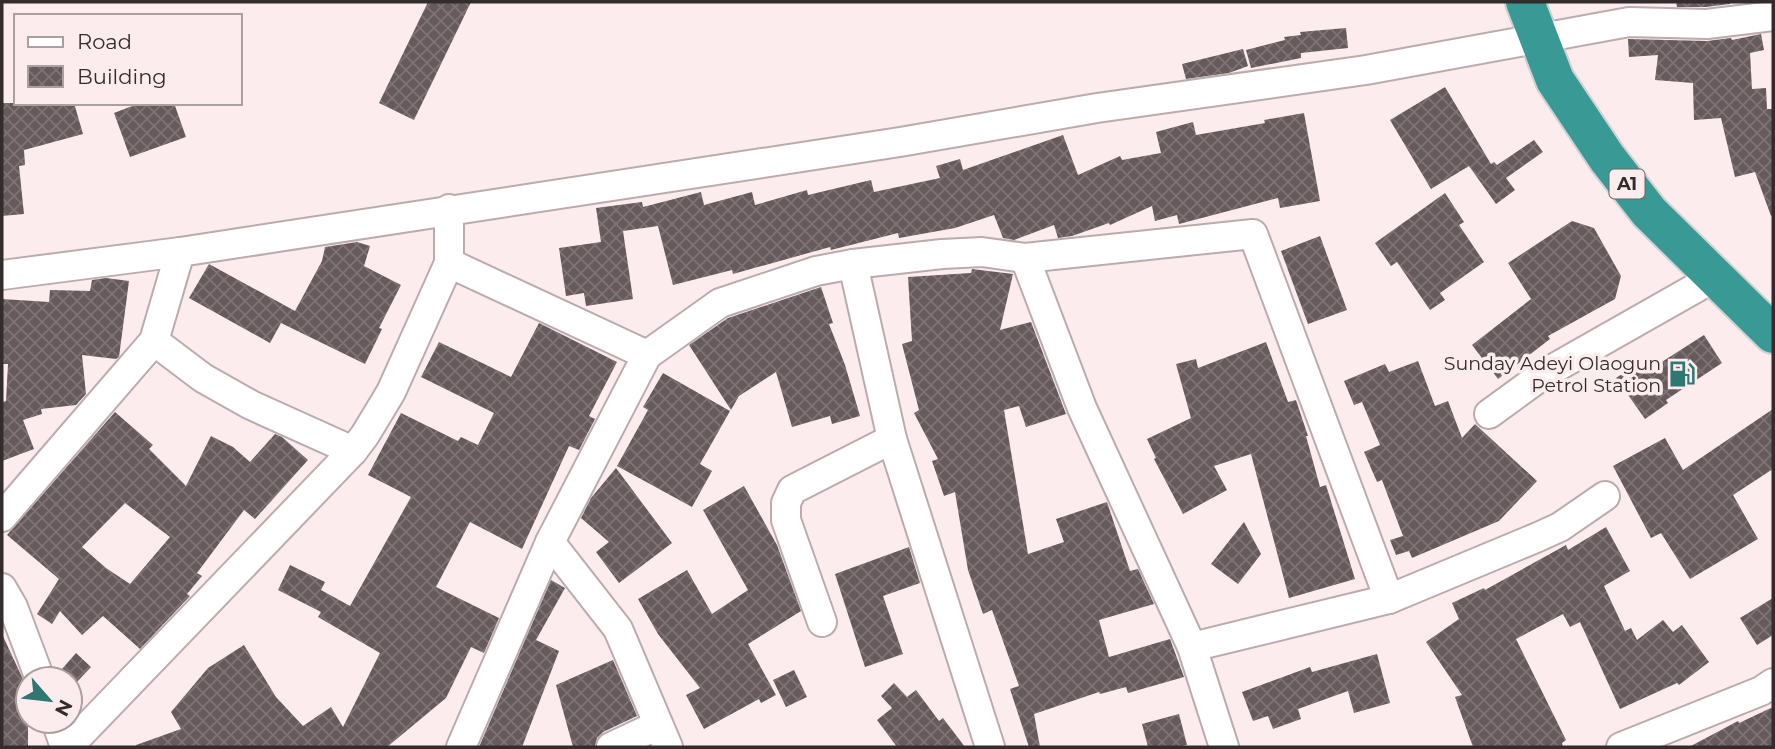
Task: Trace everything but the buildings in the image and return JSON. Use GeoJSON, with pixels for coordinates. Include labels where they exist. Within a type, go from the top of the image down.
{"type":"FeatureCollection","features":[{"type":"Feature","properties":{"kind":"highway","name":"A1"},"geometry":{"type":"LineString","coordinates":[[1525,2],[1555,80],[1607,158],[1649,212],[1715,277],[1766,317]]}},
{"type":"Feature","properties":{"kind":"street"},"geometry":{"type":"LineString","coordinates":[[2,275],[180,252],[900,142],[1097,108],[1366,70],[1629,22],[1707,24],[1773,16]]}},
{"type":"Feature","properties":{"kind":"street"},"geometry":{"type":"LineString","coordinates":[[67,747],[353,451],[365,435],[391,391],[449,263],[449,209]]}},
{"type":"Feature","properties":{"kind":"street"},"geometry":{"type":"LineString","coordinates":[[461,747],[550,542],[647,355],[720,303],[816,271],[853,264],[982,252],[1025,258],[1253,234],[1390,599]]}},
{"type":"Feature","properties":{"kind":"street"},"geometry":{"type":"LineString","coordinates":[[2,517],[154,341],[180,252]]}},
{"type":"Feature","properties":{"kind":"street"},"geometry":{"type":"LineString","coordinates":[[1025,258],[1082,408],[1192,647],[1224,747]]}},
{"type":"Feature","properties":{"kind":"street"},"geometry":{"type":"LineString","coordinates":[[449,263],[647,355]]}},
{"type":"Feature","properties":{"kind":"street"},"geometry":{"type":"LineString","coordinates":[[853,264],[892,439],[990,747]]}},
{"type":"Feature","properties":{"kind":"street"},"geometry":{"type":"LineString","coordinates":[[1489,414],[1544,374],[1715,277]]}},
{"type":"Feature","properties":{"kind":"street"},"geometry":{"type":"LineString","coordinates":[[154,341],[202,378],[227,392],[353,451]]}},
{"type":"Feature","properties":{"kind":"street"},"geometry":{"type":"LineString","coordinates":[[822,622],[786,520],[786,502],[792,491],[892,439]]}},
{"type":"Feature","properties":{"kind":"street"},"geometry":{"type":"LineString","coordinates":[[1192,647],[1390,599],[1560,527],[1605,496]]}},
{"type":"Feature","properties":{"kind":"street"},"geometry":{"type":"LineString","coordinates":[[550,542],[618,629],[663,736],[611,747]]}},
{"type":"Feature","properties":{"kind":"street"},"geometry":{"type":"LineString","coordinates":[[2,588],[13,607],[35,665]]}},
{"type":"Feature","properties":{"kind":"street"},"geometry":{"type":"LineString","coordinates":[[1621,747],[1761,691],[1773,683]]}},
{"type":"Feature","properties":{"kind":"place","name":"Sunday Adeyi Olaogun Petrol Station"},"geometry":{"type":"Point","coordinates":[1682,374]}}]}
